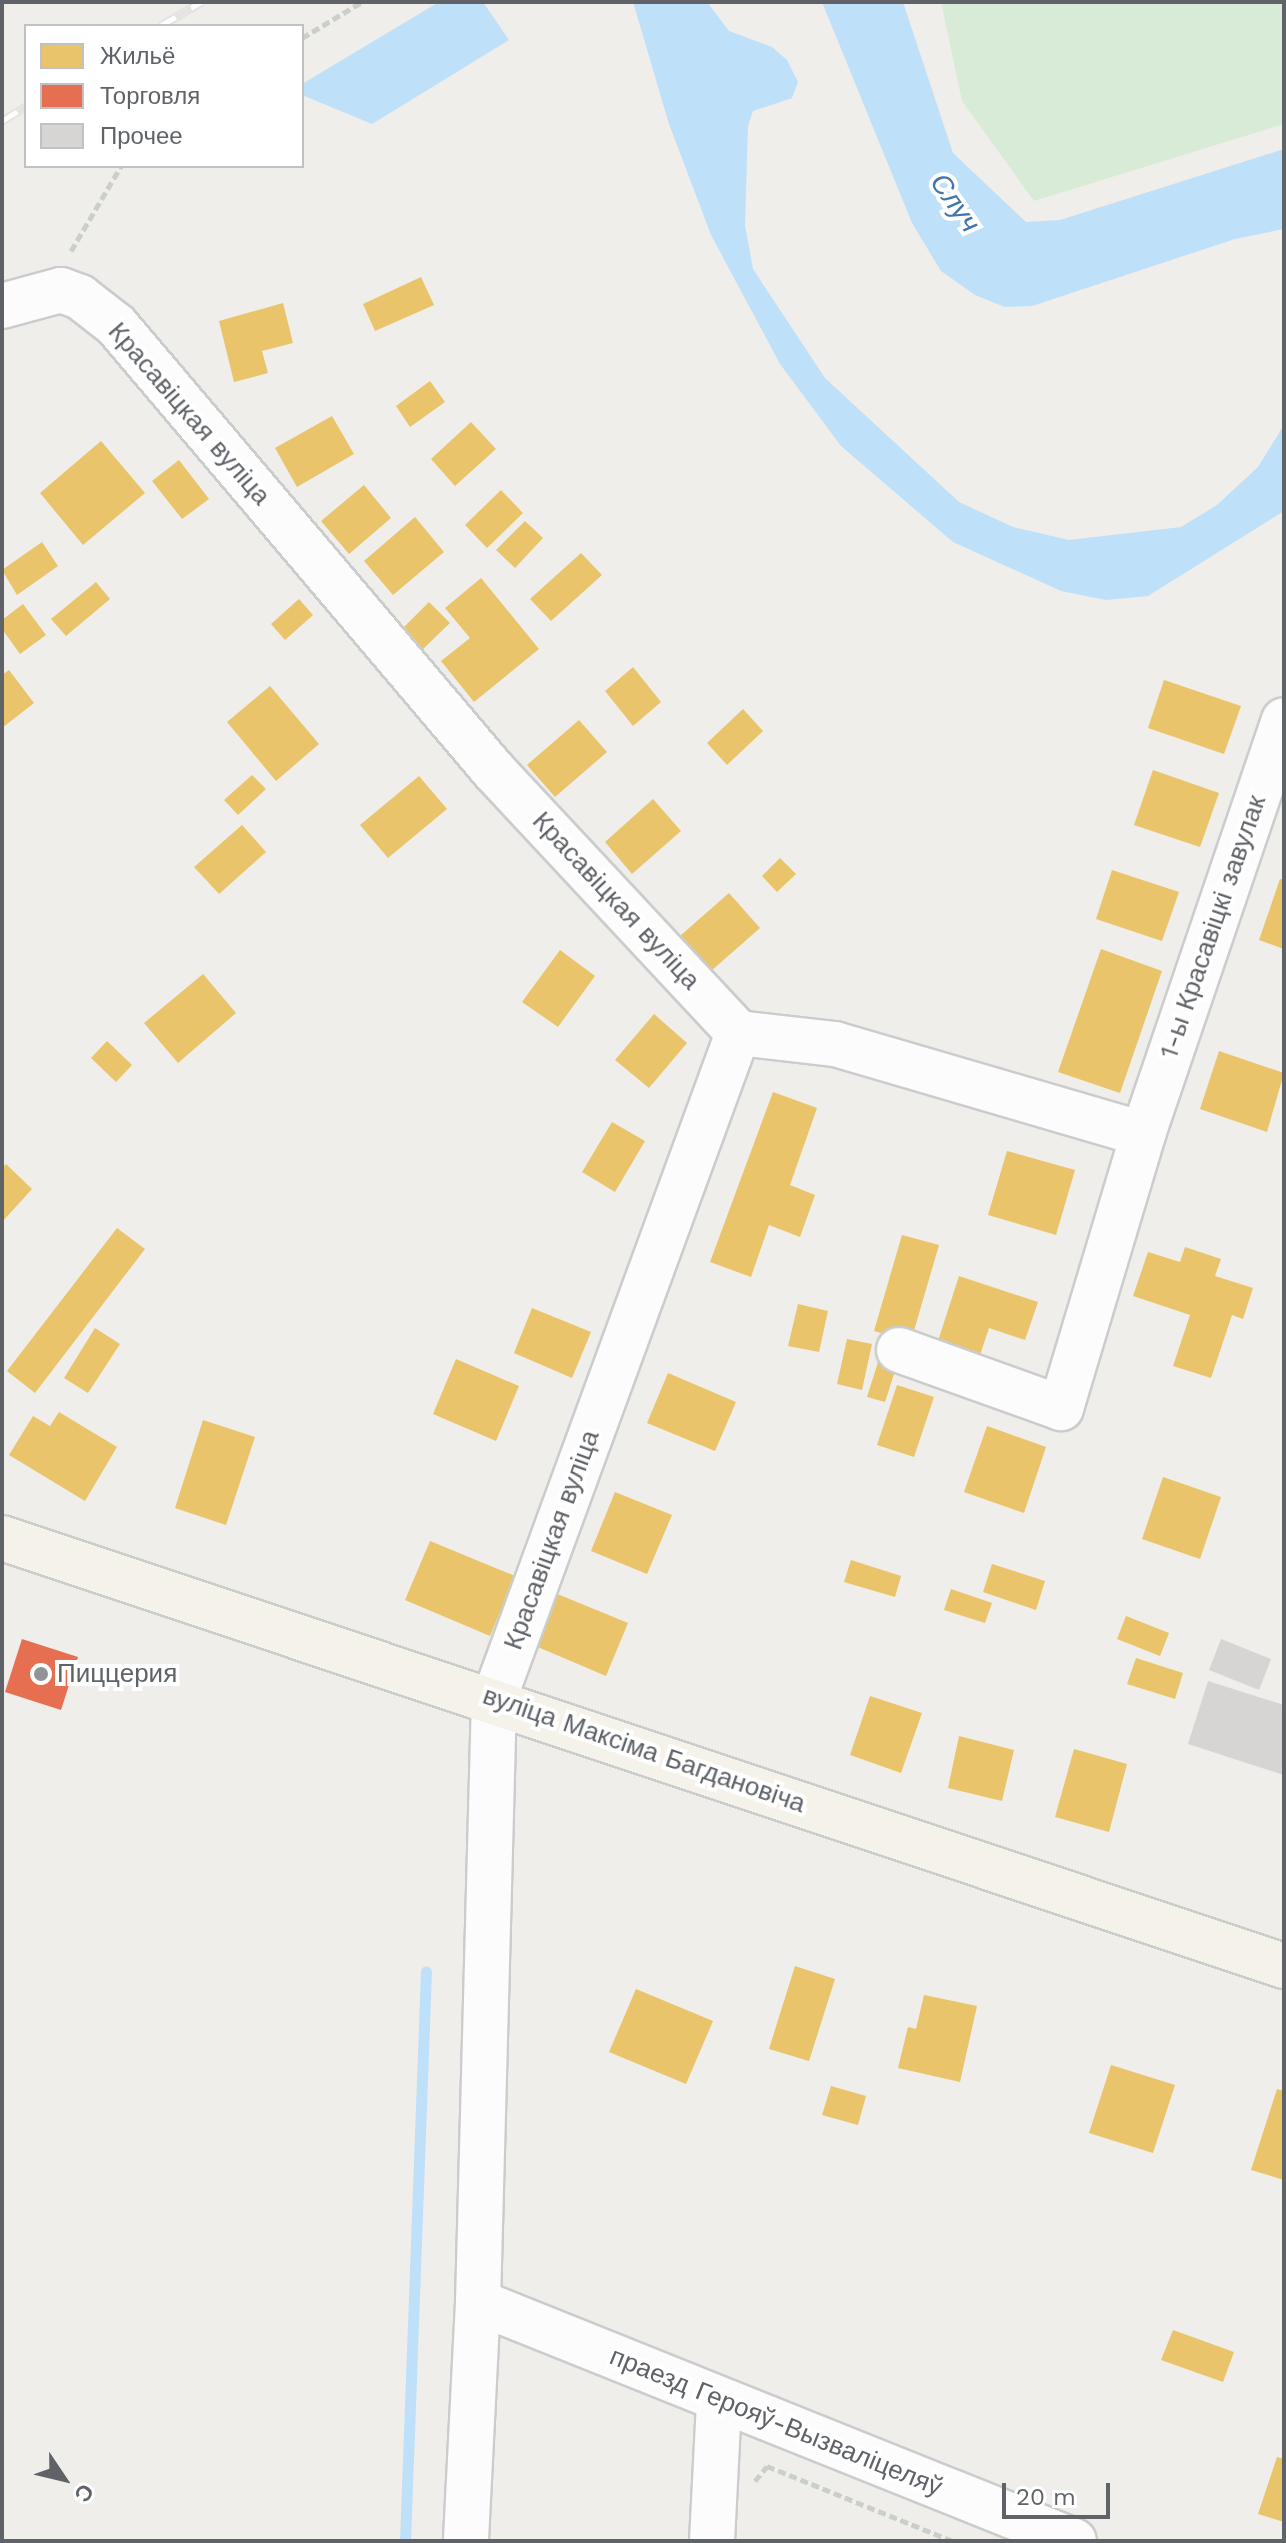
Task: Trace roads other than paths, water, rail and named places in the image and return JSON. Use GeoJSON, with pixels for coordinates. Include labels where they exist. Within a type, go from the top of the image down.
{"type":"FeatureCollection","features":[{"type":"Feature","properties":{"kind":"main road","name":"вуліца Максіма Багдановіча"},"geometry":{"type":"LineString","coordinates":[[2,1538],[494,1699],[1284,1966]]}},
{"type":"Feature","properties":{"kind":"street","name":"Красавіцкая вуліца"},"geometry":{"type":"LineString","coordinates":[[2,306],[61,290],[80,297],[116,325],[494,771],[738,1033],[494,1699],[478,2302],[466,2541]]}},
{"type":"Feature","properties":{"kind":"street","name":"1-ы Красавіцкі завулак"},"geometry":{"type":"LineString","coordinates":[[899,1350],[1061,1408],[1143,1134],[1284,720]]}},
{"type":"Feature","properties":{"kind":"street"},"geometry":{"type":"LineString","coordinates":[[738,1033],[835,1044],[1143,1134]]}},
{"type":"Feature","properties":{"kind":"street","name":"праезд Герояў-Вызваліцеляў"},"geometry":{"type":"LineString","coordinates":[[478,2302],[1074,2541]]}},
{"type":"Feature","properties":{"kind":"street"},"geometry":{"type":"LineString","coordinates":[[712,2541],[719,2401]]}},
{"type":"Feature","properties":{"kind":"water"},"geometry":{"type":"Polygon","coordinates":[[[439,2],[483,2],[509,40],[372,124],[304,96],[304,83],[439,2]]]}},
{"type":"Feature","properties":{"kind":"water"},"geometry":{"type":"Polygon","coordinates":[[[633,2],[707,2],[729,31],[772,47],[787,60],[798,82],[792,98],[753,111],[748,126],[745,225],[753,269],[825,378],[959,502],[1013,527],[1069,540],[1181,527],[1217,505],[1258,467],[1284,425],[1284,511],[1148,596],[1106,600],[1061,591],[953,542],[841,446],[780,364],[711,235],[669,124],[633,2]]]}},
{"type":"Feature","properties":{"kind":"water","name":"Случ"},"geometry":{"type":"Polygon","coordinates":[[[822,2],[903,2],[953,153],[1026,222],[1060,220],[1284,149],[1284,229],[1235,239],[1032,306],[1005,307],[975,295],[941,271],[912,223],[822,2]]]}},
{"type":"Feature","properties":{"kind":"waterway"},"geometry":{"type":"LineString","coordinates":[[405,2541],[426,1971]]}},
{"type":"Feature","properties":{"kind":"railway"},"geometry":{"type":"LineString","coordinates":[[163,24],[201,2]]}},
{"type":"Feature","properties":{"kind":"railway"},"geometry":{"type":"LineString","coordinates":[[2,121],[24,107]]}},
{"type":"Feature","properties":{"kind":"place","name":"Пиццерия"},"geometry":{"type":"Point","coordinates":[41,1674]}}]}
